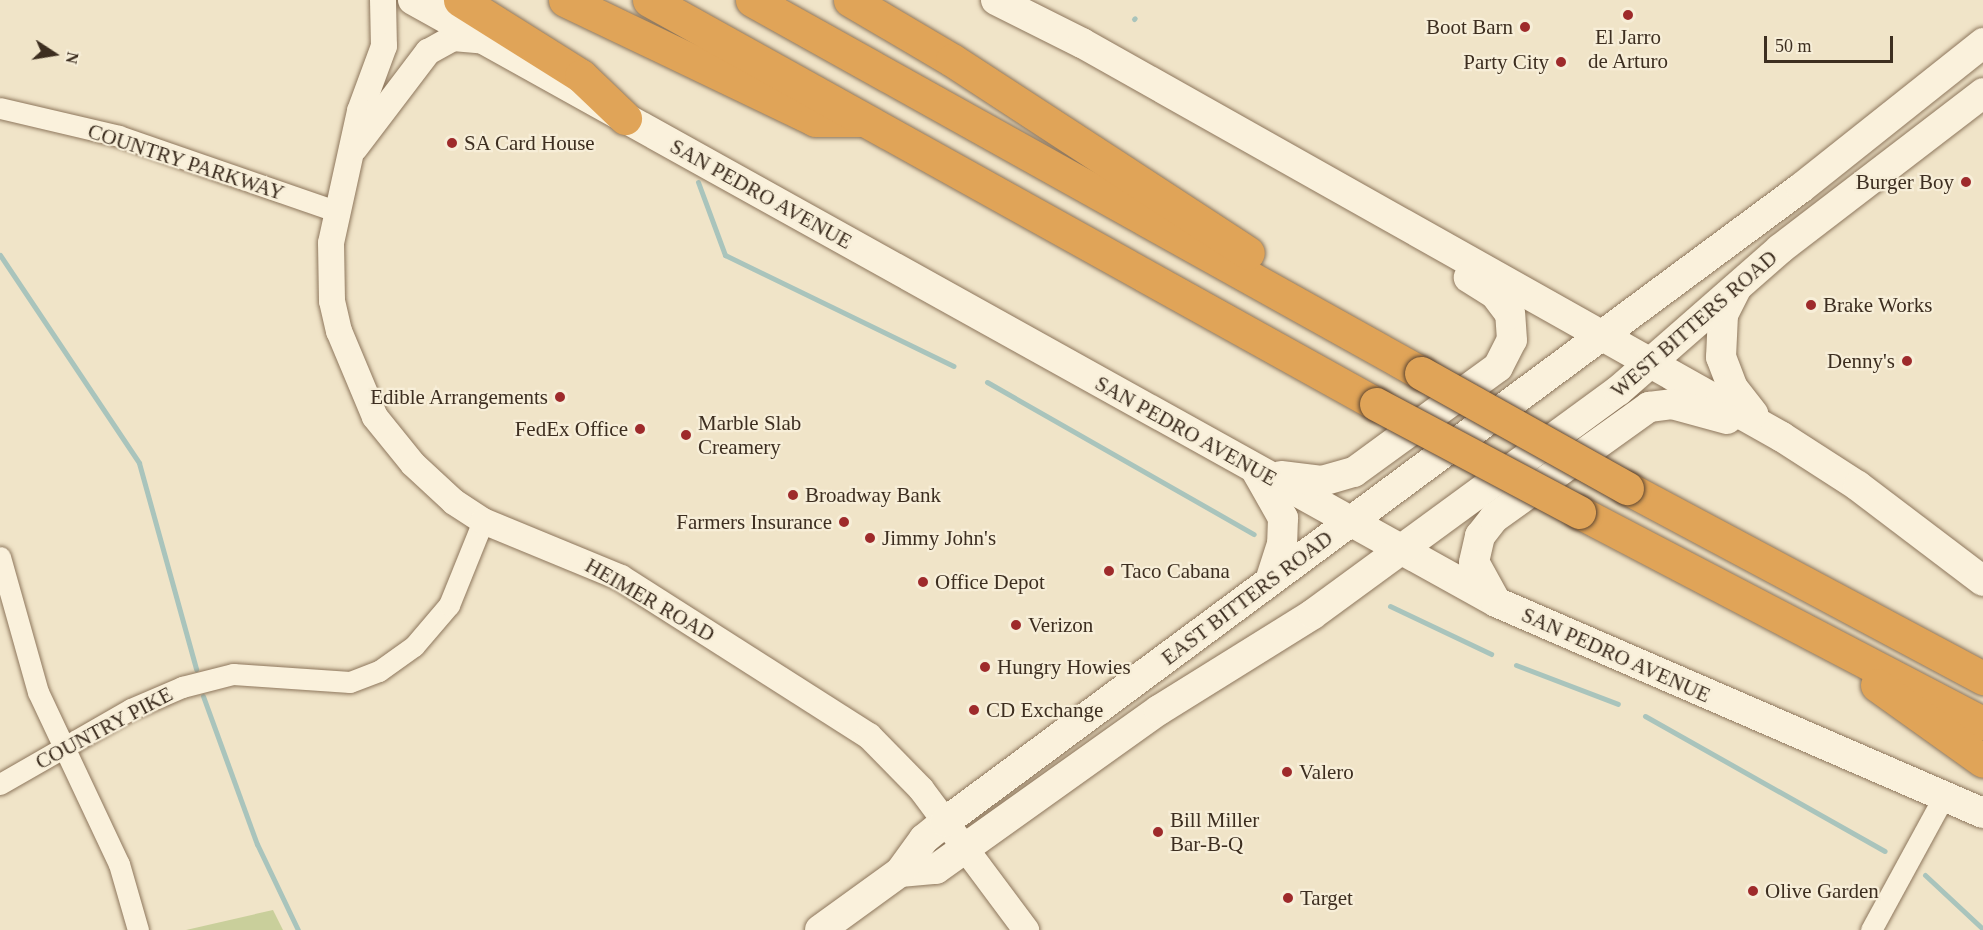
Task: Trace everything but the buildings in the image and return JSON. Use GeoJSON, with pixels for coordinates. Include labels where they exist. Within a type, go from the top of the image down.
{"type":"FeatureCollection","features":[{"type":"Feature","properties":{"kind":"highway"},"geometry":{"type":"LineString","coordinates":[[460,0],[581,76],[625,118]]}},
{"type":"Feature","properties":{"kind":"highway"},"geometry":{"type":"LineString","coordinates":[[565,0],[815,120],[865,120]]}},
{"type":"Feature","properties":{"kind":"highway"},"geometry":{"type":"LineString","coordinates":[[649,0],[1376,404],[1983,723]]}},
{"type":"Feature","properties":{"kind":"highway"},"geometry":{"type":"LineString","coordinates":[[752,0],[1627,488],[1983,678]]}},
{"type":"Feature","properties":{"kind":"highway"},"geometry":{"type":"LineString","coordinates":[[850,0],[952,60],[1237,245],[1366,342]]}},
{"type":"Feature","properties":{"kind":"highway"},"geometry":{"type":"LineString","coordinates":[[1809,633],[1983,761]]}},
{"type":"Feature","properties":{"kind":"main road","name":"SAN PEDRO AVENUE"},"geometry":{"type":"LineString","coordinates":[[413,0],[1496,602],[1983,813]]}},
{"type":"Feature","properties":{"kind":"main road"},"geometry":{"type":"LineString","coordinates":[[996,0],[1056,29],[1440,242],[1782,437],[1858,486],[1983,581]]}},
{"type":"Feature","properties":{"kind":"main road","name":"WEST BITTERS ROAD"},"geometry":{"type":"LineString","coordinates":[[1604,335],[1801,188],[1983,43]]}},
{"type":"Feature","properties":{"kind":"main road","name":"WEST BITTERS ROAD"},"geometry":{"type":"LineString","coordinates":[[1401,549],[1618,391],[1741,282],[1983,93]]}},
{"type":"Feature","properties":{"kind":"main road"},"geometry":{"type":"LineString","coordinates":[[1255,469],[1317,481],[1354,472],[1502,362],[1512,335],[1507,309],[1491,291],[1456,270],[1440,242]]}},
{"type":"Feature","properties":{"kind":"main road"},"geometry":{"type":"LineString","coordinates":[[1741,282],[1723,315],[1723,364],[1742,403],[1782,437]]}},
{"type":"Feature","properties":{"kind":"main road","name":"EAST BITTERS ROAD"},"geometry":{"type":"LineString","coordinates":[[820,930],[900,872],[924,840],[945,822],[1271,577],[1604,335]]}},
{"type":"Feature","properties":{"kind":"main road"},"geometry":{"type":"LineString","coordinates":[[1496,602],[1474,562],[1485,528],[1638,413],[1672,404],[1782,437]]}},
{"type":"Feature","properties":{"kind":"main road"},"geometry":{"type":"LineString","coordinates":[[1255,469],[1283,518],[1282,544],[1271,577]]}},
{"type":"Feature","properties":{"kind":"main road","name":"EAST BITTERS ROAD"},"geometry":{"type":"LineString","coordinates":[[900,872],[936,869],[1159,710],[1313,614],[1401,549]]}},
{"type":"Feature","properties":{"kind":"street","name":"HEIMER ROAD"},"geometry":{"type":"LineString","coordinates":[[383,0],[386,38],[360,111],[355,149],[335,211],[332,301],[362,392],[412,464],[454,502],[483,521],[621,578],[869,736],[921,789],[1026,930]]}},
{"type":"Feature","properties":{"kind":"street","name":"HEIMER ROAD"},"geometry":{"type":"LineString","coordinates":[[355,149],[415,66],[434,48],[465,37],[489,42]]}},
{"type":"Feature","properties":{"kind":"street","name":"COUNTRY PARKWAY"},"geometry":{"type":"LineString","coordinates":[[0,108],[119,136],[335,211]]}},
{"type":"Feature","properties":{"kind":"street","name":"COUNTRY PIKE"},"geometry":{"type":"LineString","coordinates":[[0,784],[65,750],[131,710],[182,687],[233,674],[350,682],[379,671],[414,646],[450,605],[483,521]]}},
{"type":"Feature","properties":{"kind":"street"},"geometry":{"type":"LineString","coordinates":[[0,557],[38,692],[119,864],[138,930]]}},
{"type":"Feature","properties":{"kind":"street"},"geometry":{"type":"LineString","coordinates":[[1871,930],[1944,796]]}},
{"type":"Feature","properties":{"kind":"green space"},"geometry":{"type":"Polygon","coordinates":[[[273,910],[283,930],[186,930],[273,910]]]}},
{"type":"Feature","properties":{"kind":"waterway"},"geometry":{"type":"LineString","coordinates":[[698,182],[725,255],[954,366]]}},
{"type":"Feature","properties":{"kind":"waterway"},"geometry":{"type":"LineString","coordinates":[[0,255],[139,463],[196,669]]}},
{"type":"Feature","properties":{"kind":"waterway"},"geometry":{"type":"LineString","coordinates":[[987,382],[1254,534]]}},
{"type":"Feature","properties":{"kind":"waterway"},"geometry":{"type":"LineString","coordinates":[[1390,606],[1491,654]]}},
{"type":"Feature","properties":{"kind":"waterway"},"geometry":{"type":"LineString","coordinates":[[1516,665],[1618,704]]}},
{"type":"Feature","properties":{"kind":"waterway"},"geometry":{"type":"LineString","coordinates":[[203,696],[257,844],[298,930]]}},
{"type":"Feature","properties":{"kind":"waterway"},"geometry":{"type":"LineString","coordinates":[[1645,716],[1885,851]]}},
{"type":"Feature","properties":{"kind":"waterway"},"geometry":{"type":"LineString","coordinates":[[1925,875],[1983,929]]}},
{"type":"Feature","properties":{"kind":"place","name":"El Jarro de Arturo"},"geometry":{"type":"Point","coordinates":[1628,15]}},
{"type":"Feature","properties":{"kind":"place","name":"Boot Barn"},"geometry":{"type":"Point","coordinates":[1525,27]}},
{"type":"Feature","properties":{"kind":"place","name":"Party City"},"geometry":{"type":"Point","coordinates":[1561,62]}},
{"type":"Feature","properties":{"kind":"place","name":"SA Card House"},"geometry":{"type":"Point","coordinates":[452,143]}},
{"type":"Feature","properties":{"kind":"place","name":"Burger Boy"},"geometry":{"type":"Point","coordinates":[1966,182]}},
{"type":"Feature","properties":{"kind":"place","name":"Brake Works"},"geometry":{"type":"Point","coordinates":[1811,305]}},
{"type":"Feature","properties":{"kind":"place","name":"Denny's"},"geometry":{"type":"Point","coordinates":[1907,361]}},
{"type":"Feature","properties":{"kind":"place","name":"Edible Arrangements"},"geometry":{"type":"Point","coordinates":[560,397]}},
{"type":"Feature","properties":{"kind":"place","name":"FedEx Office"},"geometry":{"type":"Point","coordinates":[640,429]}},
{"type":"Feature","properties":{"kind":"place","name":"Marble Slab Creamery"},"geometry":{"type":"Point","coordinates":[686,435]}},
{"type":"Feature","properties":{"kind":"place","name":"Broadway Bank"},"geometry":{"type":"Point","coordinates":[793,495]}},
{"type":"Feature","properties":{"kind":"place","name":"Farmers Insurance"},"geometry":{"type":"Point","coordinates":[844,522]}},
{"type":"Feature","properties":{"kind":"place","name":"Jimmy John's"},"geometry":{"type":"Point","coordinates":[870,538]}},
{"type":"Feature","properties":{"kind":"place","name":"Taco Cabana"},"geometry":{"type":"Point","coordinates":[1109,571]}},
{"type":"Feature","properties":{"kind":"place","name":"Office Depot"},"geometry":{"type":"Point","coordinates":[923,582]}},
{"type":"Feature","properties":{"kind":"place","name":"Verizon"},"geometry":{"type":"Point","coordinates":[1016,625]}},
{"type":"Feature","properties":{"kind":"place","name":"Hungry Howies"},"geometry":{"type":"Point","coordinates":[985,667]}},
{"type":"Feature","properties":{"kind":"place","name":"CD Exchange"},"geometry":{"type":"Point","coordinates":[974,710]}},
{"type":"Feature","properties":{"kind":"place","name":"Valero"},"geometry":{"type":"Point","coordinates":[1287,772]}},
{"type":"Feature","properties":{"kind":"place","name":"Bill Miller Bar-B-Q"},"geometry":{"type":"Point","coordinates":[1158,832]}},
{"type":"Feature","properties":{"kind":"place","name":"Olive Garden"},"geometry":{"type":"Point","coordinates":[1753,891]}},
{"type":"Feature","properties":{"kind":"place","name":"Target"},"geometry":{"type":"Point","coordinates":[1288,898]}}]}
